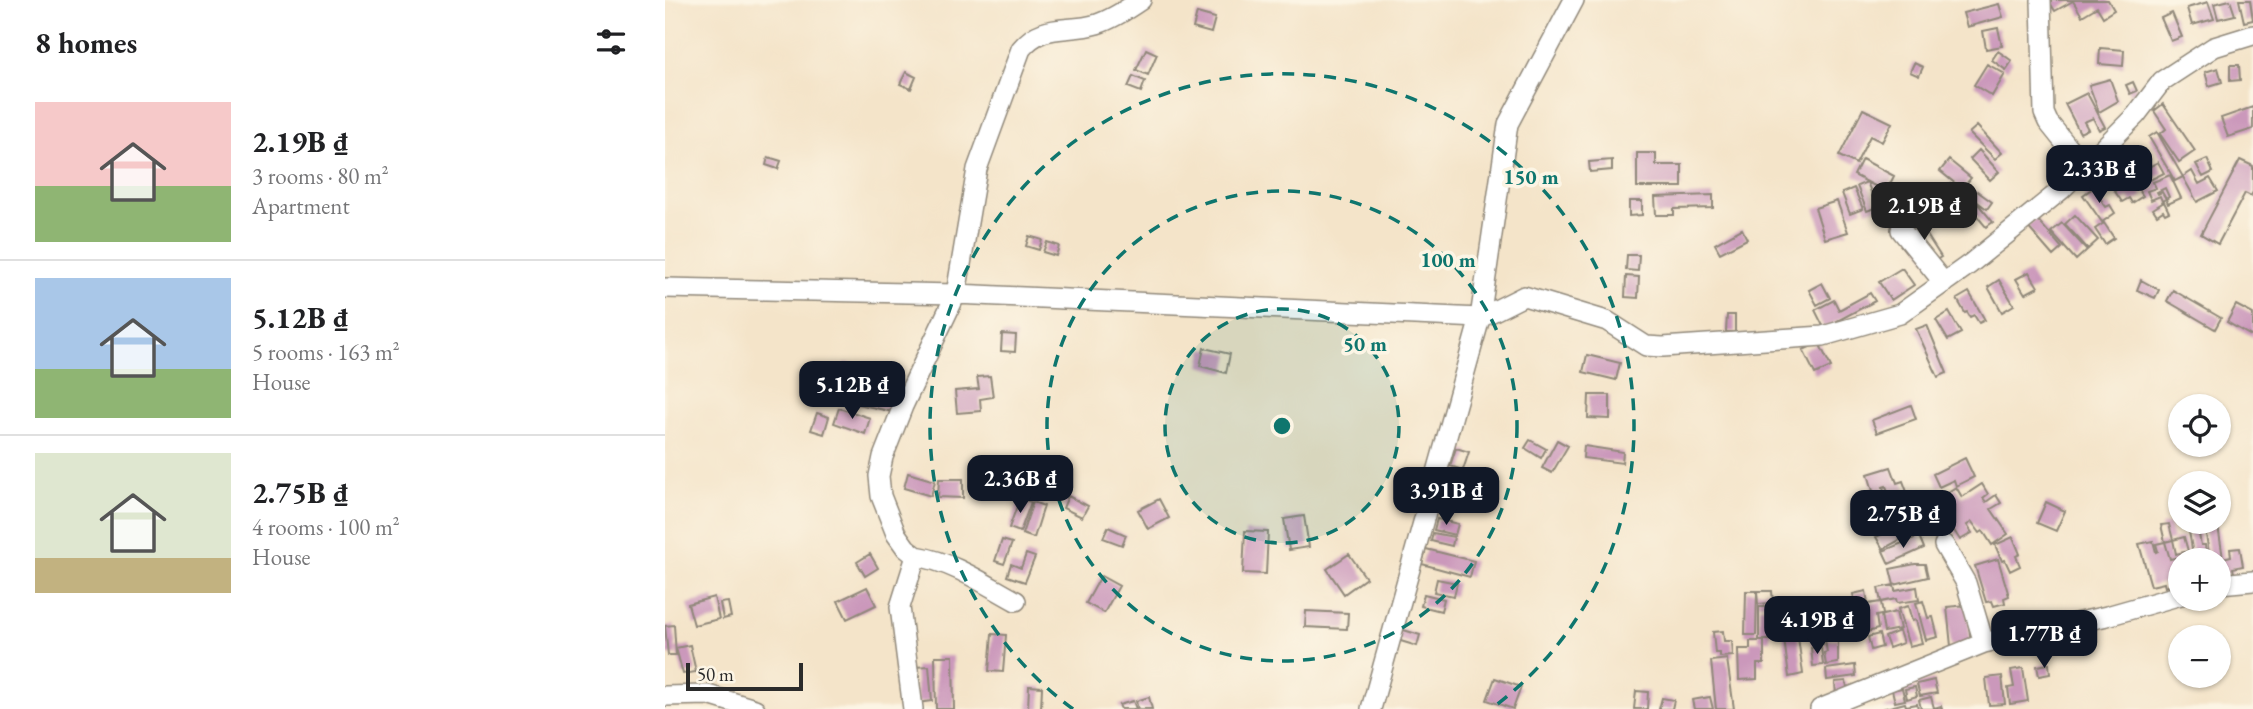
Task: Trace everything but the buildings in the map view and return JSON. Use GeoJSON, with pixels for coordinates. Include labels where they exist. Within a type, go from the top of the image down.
{"type":"FeatureCollection","features":[{"type":"Feature","properties":{"kind":"street"},"geometry":{"type":"LineString","coordinates":[[1016,601],[952,566],[916,556],[897,534],[881,496],[879,477],[887,444],[955,294],[977,169],[1021,49],[1030,38],[1047,30],[1093,25],[1119,14],[1141,0]]}},
{"type":"Feature","properties":{"kind":"street"},"geometry":{"type":"LineString","coordinates":[[1371,709],[1480,318],[1507,124],[1574,0]]}},
{"type":"Feature","properties":{"kind":"street"},"geometry":{"type":"LineString","coordinates":[[2041,0],[2043,113],[2084,167]]}},
{"type":"Feature","properties":{"kind":"street"},"geometry":{"type":"LineString","coordinates":[[665,288],[955,294],[1480,318],[1524,296],[1607,321],[1646,345],[1663,347],[1823,336],[1900,314],[1944,283],[2061,190],[2136,115],[2162,81],[2214,47],[2253,35]]}},
{"type":"Feature","properties":{"kind":"street"},"geometry":{"type":"LineString","coordinates":[[1907,197],[1901,230],[1944,283]]}},
{"type":"Feature","properties":{"kind":"street"},"geometry":{"type":"LineString","coordinates":[[1944,545],[1966,583],[1984,643]]}},
{"type":"Feature","properties":{"kind":"street"},"geometry":{"type":"LineString","coordinates":[[913,709],[900,607],[916,556]]}},
{"type":"Feature","properties":{"kind":"street"},"geometry":{"type":"LineString","coordinates":[[2231,583],[2253,581]]}},
{"type":"Feature","properties":{"kind":"street"},"geometry":{"type":"LineString","coordinates":[[1820,709],[1984,643],[2107,616],[2168,599]]}},
{"type":"Feature","properties":{"kind":"street"},"geometry":{"type":"LineString","coordinates":[[673,700],[708,695],[755,709]]}}]}
